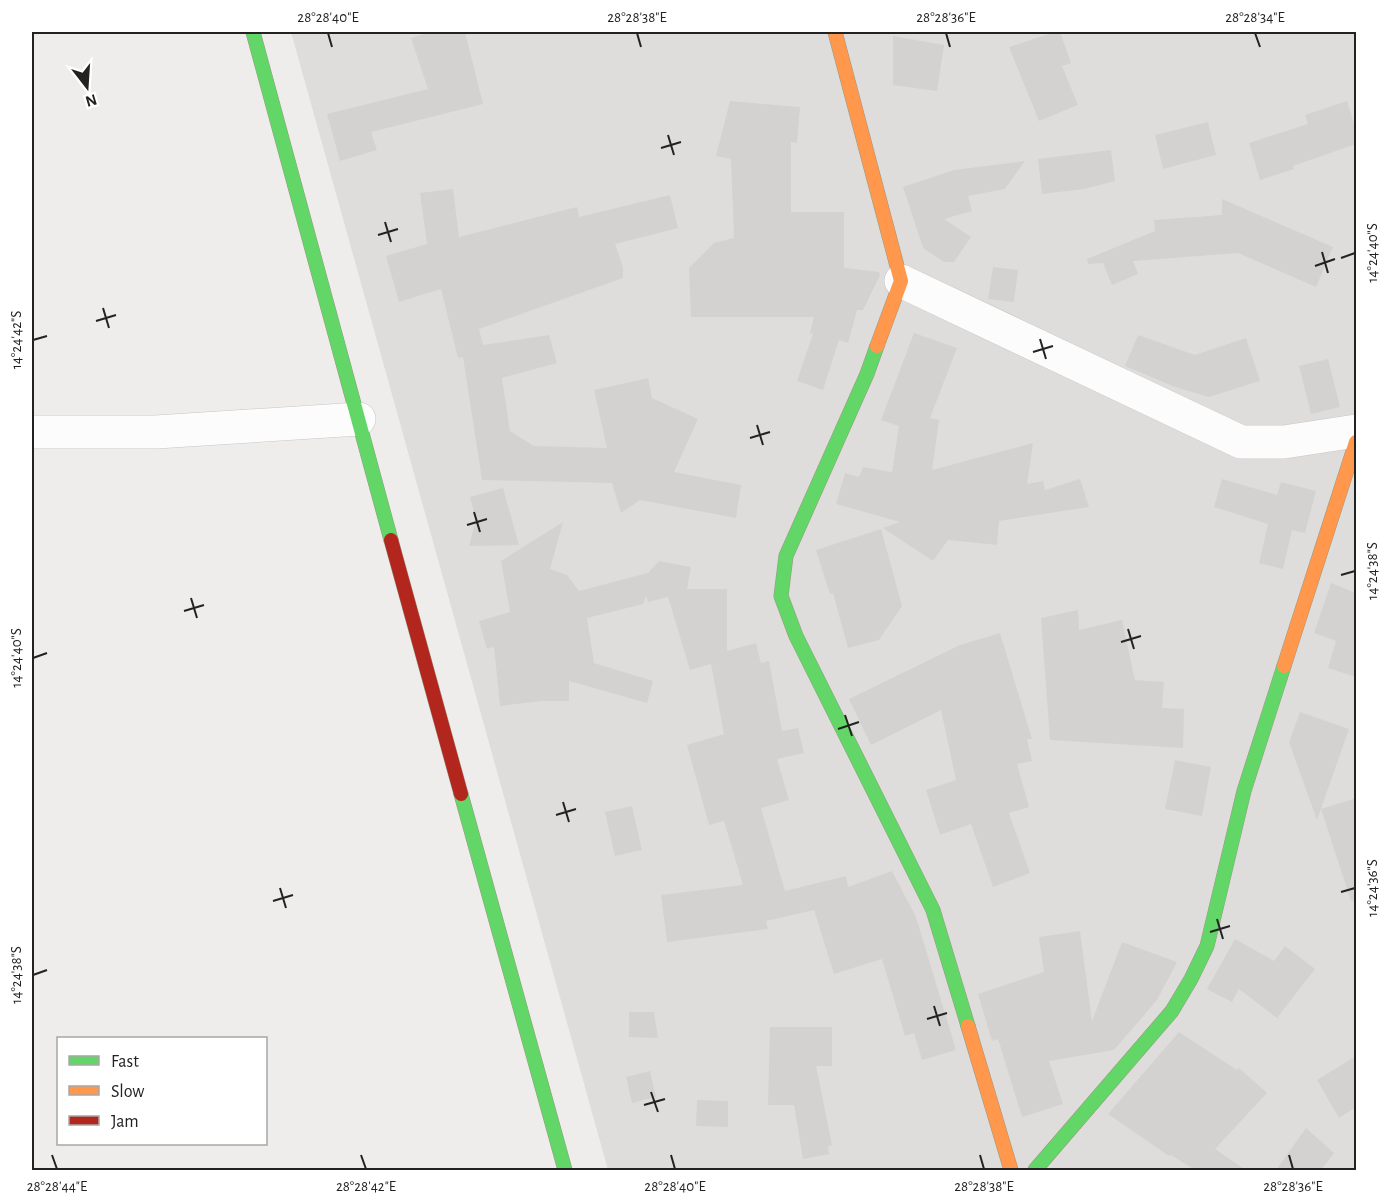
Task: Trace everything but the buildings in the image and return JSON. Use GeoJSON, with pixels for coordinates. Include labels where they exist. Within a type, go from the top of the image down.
{"type":"FeatureCollection","features":[{"type":"Feature","properties":{"kind":"street"},"geometry":{"type":"LineString","coordinates":[[253,32],[468,825],[565,1170]]}},
{"type":"Feature","properties":{"kind":"street"},"geometry":{"type":"LineString","coordinates":[[835,32],[901,281],[867,374],[786,556],[781,596],[796,636],[933,910],[1011,1170]]}},
{"type":"Feature","properties":{"kind":"street"},"geometry":{"type":"LineString","coordinates":[[901,281],[1241,442],[1284,442],[1356,431]]}},
{"type":"Feature","properties":{"kind":"street"},"geometry":{"type":"LineString","coordinates":[[32,432],[156,432],[359,419]]}},
{"type":"Feature","properties":{"kind":"street"},"geometry":{"type":"LineString","coordinates":[[1035,1170],[1172,1011],[1207,946],[1244,791],[1356,442]]}},
{"type":"Feature","properties":{"kind":"shaded area"},"geometry":{"type":"Polygon","coordinates":[[[291,32],[1356,32],[1356,1170],[608,1170],[291,32]]]}},
{"type":"Feature","properties":{"kind":"traffic: fast"},"geometry":{"type":"LineString","coordinates":[[253,32],[391,540]]}},
{"type":"Feature","properties":{"kind":"traffic: fast"},"geometry":{"type":"LineString","coordinates":[[877,346],[867,374],[786,556],[781,596],[796,636],[933,910],[968,1026]]}},
{"type":"Feature","properties":{"kind":"traffic: fast"},"geometry":{"type":"LineString","coordinates":[[1035,1170],[1172,1011],[1191,979],[1207,946],[1244,791],[1284,666]]}},
{"type":"Feature","properties":{"kind":"traffic: fast"},"geometry":{"type":"LineString","coordinates":[[461,794],[565,1170]]}},
{"type":"Feature","properties":{"kind":"traffic: slow"},"geometry":{"type":"LineString","coordinates":[[835,32],[901,281],[877,346]]}},
{"type":"Feature","properties":{"kind":"traffic: slow"},"geometry":{"type":"LineString","coordinates":[[1284,666],[1356,442]]}},
{"type":"Feature","properties":{"kind":"traffic: slow"},"geometry":{"type":"LineString","coordinates":[[968,1026],[1011,1170]]}},
{"type":"Feature","properties":{"kind":"traffic: jam"},"geometry":{"type":"LineString","coordinates":[[391,540],[461,794]]}}]}
